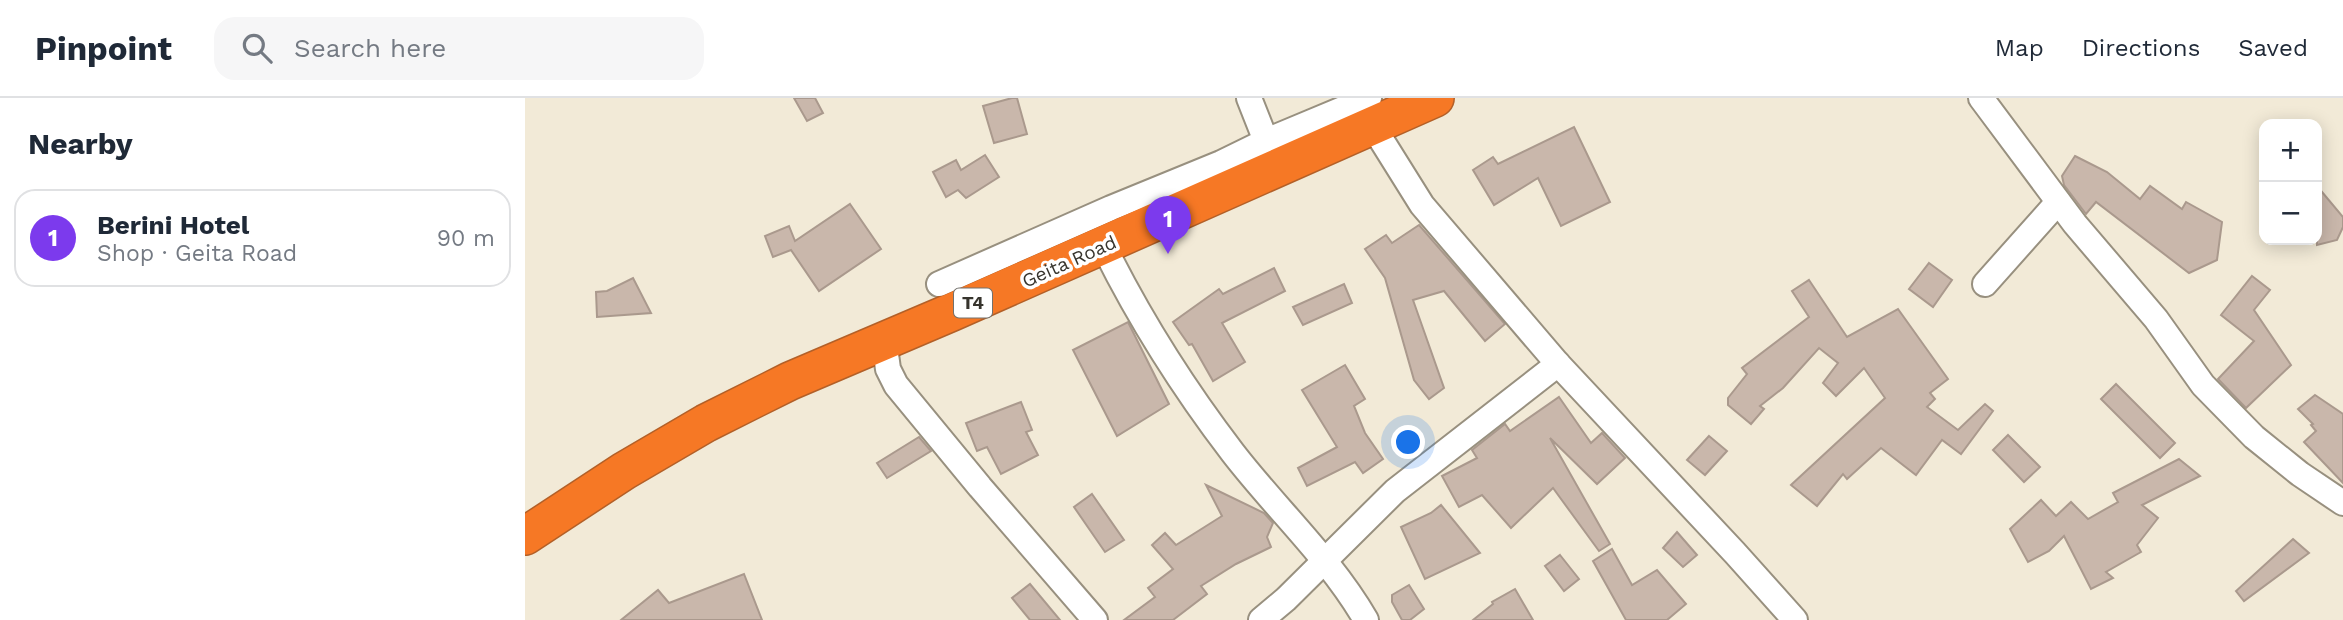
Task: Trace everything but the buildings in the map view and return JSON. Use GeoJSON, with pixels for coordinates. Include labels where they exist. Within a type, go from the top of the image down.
{"type":"FeatureCollection","features":[{"type":"Feature","properties":{"kind":"highway","name":"Geita Road"},"geometry":{"type":"LineString","coordinates":[[525,536],[624,471],[706,423],[790,381],[1103,245],[1371,112],[1436,98]]}},
{"type":"Feature","properties":{"kind":"street"},"geometry":{"type":"LineString","coordinates":[[1249,98],[1266,141]]}},
{"type":"Feature","properties":{"kind":"street"},"geometry":{"type":"LineString","coordinates":[[1981,98],[2058,202],[2156,319],[2203,385],[2254,438],[2299,474],[2343,503]]}},
{"type":"Feature","properties":{"kind":"street"},"geometry":{"type":"LineString","coordinates":[[939,284],[1221,163],[1266,141],[1371,112],[1422,205],[1558,364],[1735,552],[1795,620]]}},
{"type":"Feature","properties":{"kind":"street"},"geometry":{"type":"LineString","coordinates":[[1985,284],[2058,202]]}},
{"type":"Feature","properties":{"kind":"street"},"geometry":{"type":"LineString","coordinates":[[1103,245],[1128,296],[1226,443],[1326,561],[1350,592],[1366,620]]}},
{"type":"Feature","properties":{"kind":"street"},"geometry":{"type":"LineString","coordinates":[[884,340],[888,369],[896,385],[1095,620]]}},
{"type":"Feature","properties":{"kind":"street"},"geometry":{"type":"LineString","coordinates":[[1261,620],[1326,561],[1395,491],[1558,364]]}},
{"type":"Feature","properties":{"kind":"place","name":"Berini Hotel"},"geometry":{"type":"Point","coordinates":[1168,254]}}]}
